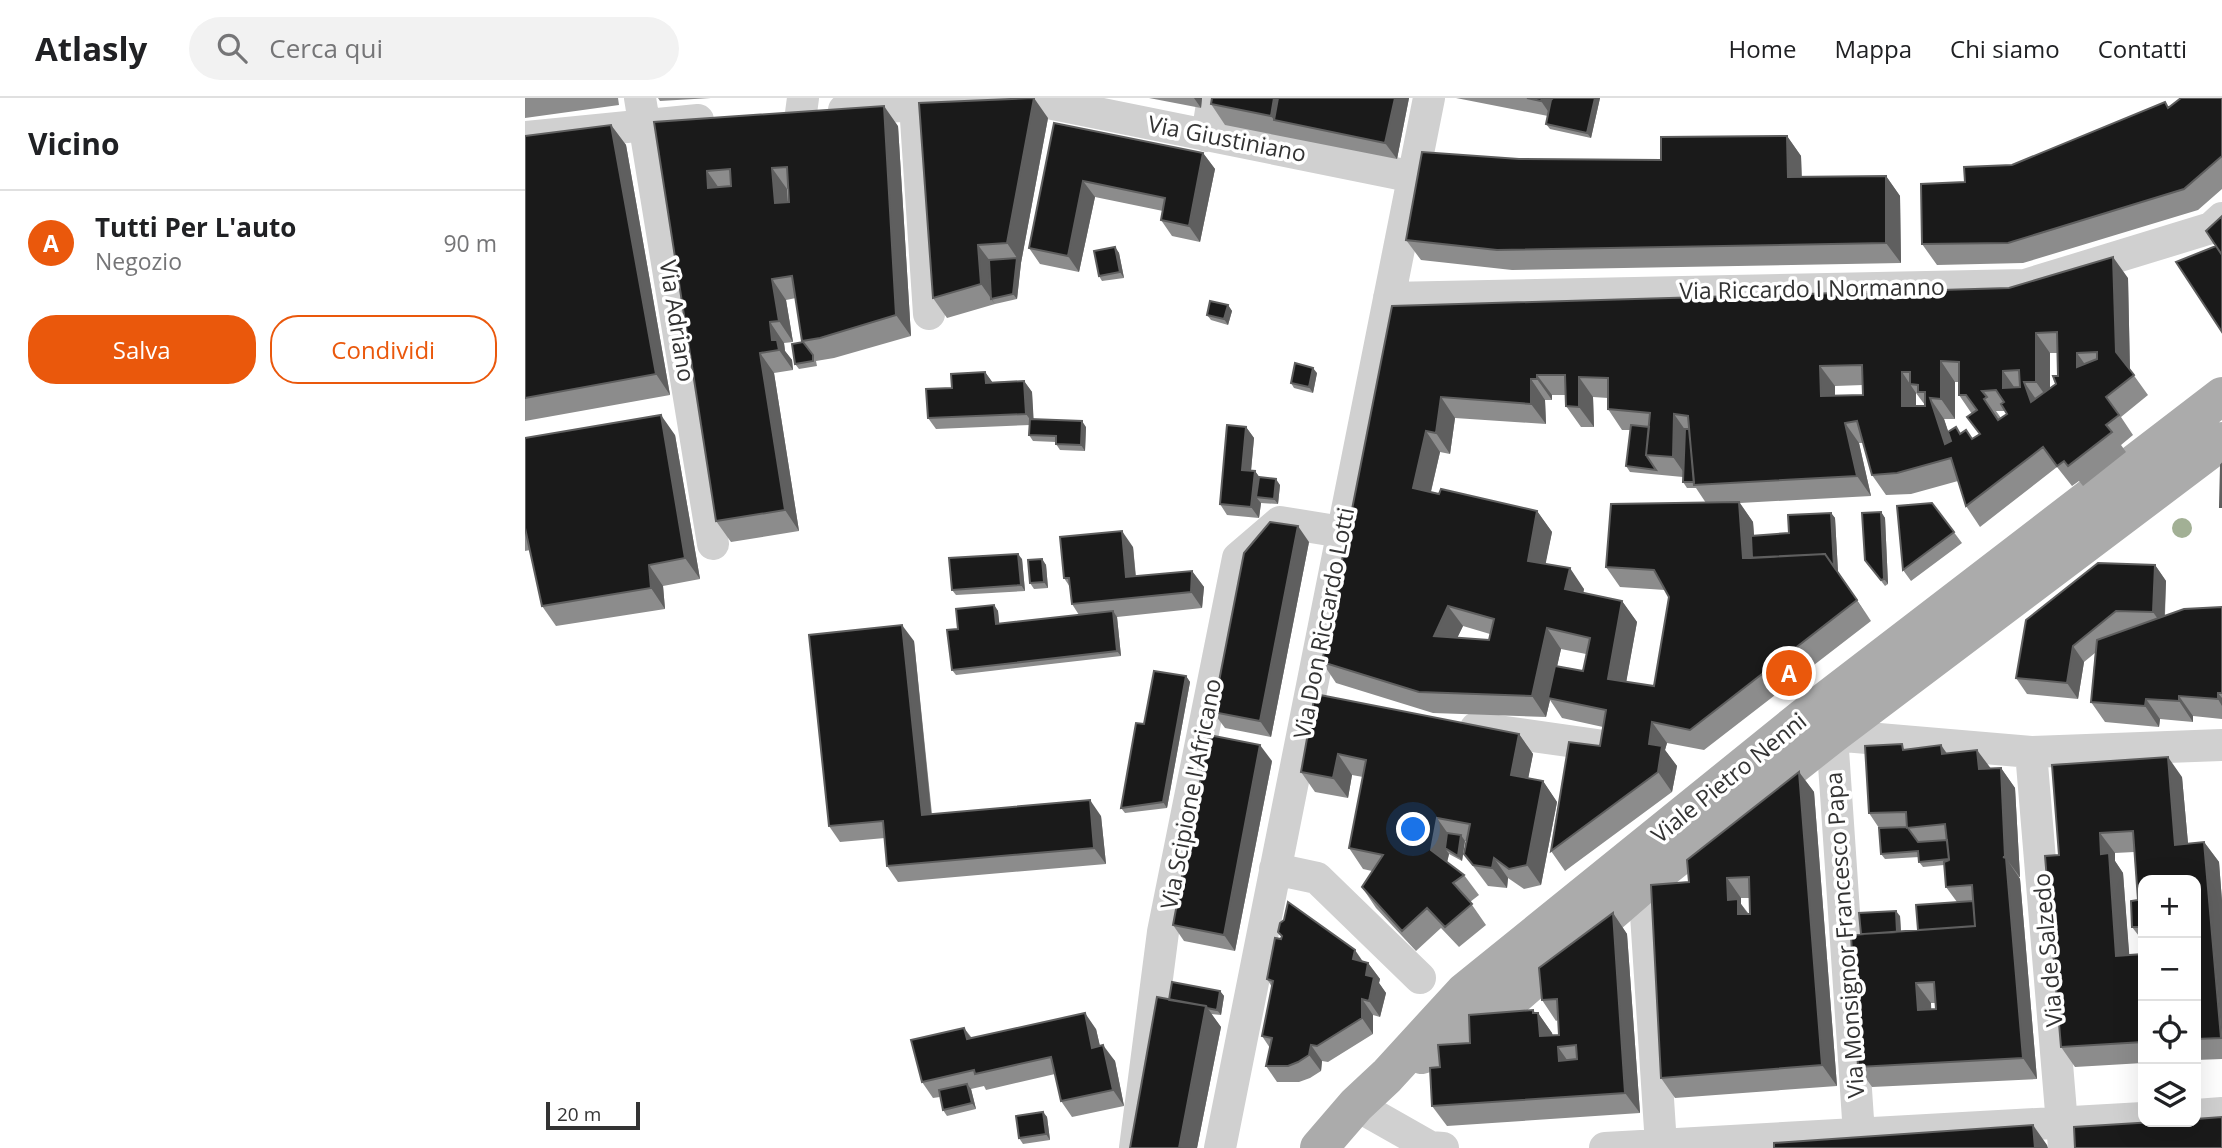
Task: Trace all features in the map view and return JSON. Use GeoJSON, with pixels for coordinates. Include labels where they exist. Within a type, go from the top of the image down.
{"type":"FeatureCollection","features":[{"type":"Feature","properties":{"kind":"main road","name":"Viale Pietro Nenni"},"geometry":{"type":"LineString","coordinates":[[1319,1148],[1356,1105],[1387,1076],[1464,992],[1804,717],[2222,396]]}},
{"type":"Feature","properties":{"kind":"main road","name":"Viale Pietro Nenni"},"geometry":{"type":"LineString","coordinates":[[1387,1076],[1500,1009],[1644,884],[1832,735],[2222,441]]}},
{"type":"Feature","properties":{"kind":"street"},"geometry":{"type":"LineString","coordinates":[[1207,136],[1213,98]]}},
{"type":"Feature","properties":{"kind":"street","name":"Via Don Riccardo Lotti"},"geometry":{"type":"LineString","coordinates":[[1220,1148],[1275,869],[1324,697],[1342,532],[1429,98]]}},
{"type":"Feature","properties":{"kind":"street","name":"Via Giustiniano"},"geometry":{"type":"LineString","coordinates":[[793,109],[1048,101],[1413,177]]}},
{"type":"Feature","properties":{"kind":"street"},"geometry":{"type":"LineString","coordinates":[[915,105],[929,314]]}},
{"type":"Feature","properties":{"kind":"street"},"geometry":{"type":"LineString","coordinates":[[525,137],[642,111],[723,118]]}},
{"type":"Feature","properties":{"kind":"street","name":"Via Adriano"},"geometry":{"type":"LineString","coordinates":[[642,111],[679,414],[713,544]]}},
{"type":"Feature","properties":{"kind":"street","name":"Via Riccardo I Normanno"},"geometry":{"type":"LineString","coordinates":[[1389,298],[2025,285],[2211,228],[2222,218]]}},
{"type":"Feature","properties":{"kind":"street","name":"Via Scipione l'Africano"},"geometry":{"type":"LineString","coordinates":[[1135,1148],[1163,932],[1238,558],[1280,523],[1342,532]]}},
{"type":"Feature","properties":{"kind":"street"},"geometry":{"type":"LineString","coordinates":[[1445,724],[1604,746]]}},
{"type":"Feature","properties":{"kind":"street"},"geometry":{"type":"LineString","coordinates":[[1832,735],[2031,752],[2222,745]]}},
{"type":"Feature","properties":{"kind":"street","name":"Via Monsignor Francesco Papa"},"geometry":{"type":"LineString","coordinates":[[1832,735],[1859,1134]]}},
{"type":"Feature","properties":{"kind":"street","name":"Via de Salzedo"},"geometry":{"type":"LineString","coordinates":[[2031,752],[2063,1135]]}},
{"type":"Feature","properties":{"kind":"street"},"geometry":{"type":"LineString","coordinates":[[1275,869],[1317,878],[1420,978]]}},
{"type":"Feature","properties":{"kind":"street"},"geometry":{"type":"LineString","coordinates":[[1644,884],[1661,1145]]}},
{"type":"Feature","properties":{"kind":"street"},"geometry":{"type":"LineString","coordinates":[[1356,1105],[1430,1147],[1443,1148]]}},
{"type":"Feature","properties":{"kind":"street"},"geometry":{"type":"LineString","coordinates":[[2201,1115],[2222,1113]]}},
{"type":"Feature","properties":{"kind":"street"},"geometry":{"type":"LineString","coordinates":[[1605,1148],[1768,1143],[1859,1134],[2063,1135],[2138,1119]]}},
{"type":"Feature","properties":{"kind":"building"},"geometry":{"type":"Polygon","coordinates":[[[1034,98],[1007,243],[978,245],[981,284],[933,298],[919,103],[1034,98]]]}},
{"type":"Feature","properties":{"kind":"building"},"geometry":{"type":"Polygon","coordinates":[[[1212,98],[1274,98],[1271,116],[1211,104],[1212,98]]]}},
{"type":"Feature","properties":{"kind":"building"},"geometry":{"type":"Polygon","coordinates":[[[1278,98],[1395,98],[1385,143],[1274,120],[1278,98]]]}},
{"type":"Feature","properties":{"kind":"building"},"geometry":{"type":"Polygon","coordinates":[[[1553,98],[1595,98],[1587,133],[1546,124],[1553,98]]]}},
{"type":"Feature","properties":{"kind":"building"},"geometry":{"type":"Polygon","coordinates":[[[2181,98],[2222,98],[2222,156],[2184,189],[2008,243],[1922,244],[1921,184],[1965,182],[1964,167],[2012,165],[2165,102],[2168,108],[2181,98]]]}},
{"type":"Feature","properties":{"kind":"building"},"geometry":{"type":"Polygon","coordinates":[[[884,106],[896,315],[802,341],[792,276],[772,279],[779,321],[770,322],[772,340],[777,340],[779,350],[760,353],[785,510],[716,521],[654,122],[884,106]],[[787,167],[772,168],[775,203],[789,202],[787,167]],[[730,169],[707,171],[708,188],[731,186],[730,169]]]}},
{"type":"Feature","properties":{"kind":"building"},"geometry":{"type":"Polygon","coordinates":[[[1054,123],[1203,153],[1189,226],[1161,220],[1165,198],[1083,181],[1068,256],[1029,248],[1054,123]]]}},
{"type":"Feature","properties":{"kind":"building"},"geometry":{"type":"Polygon","coordinates":[[[611,125],[656,374],[525,398],[525,136],[611,125]]]}},
{"type":"Feature","properties":{"kind":"building"},"geometry":{"type":"Polygon","coordinates":[[[1787,136],[1788,177],[1886,176],[1886,243],[1497,250],[1406,240],[1422,152],[1519,159],[1661,160],[1661,137],[1787,136]]]}},
{"type":"Feature","properties":{"kind":"building"},"geometry":{"type":"Polygon","coordinates":[[[2222,216],[2222,255],[2206,231],[2222,216]]]}},
{"type":"Feature","properties":{"kind":"building"},"geometry":{"type":"Polygon","coordinates":[[[2216,246],[2222,255],[2222,332],[2176,262],[2216,246]]]}},
{"type":"Feature","properties":{"kind":"building"},"geometry":{"type":"Polygon","coordinates":[[[1115,247],[1120,272],[1099,276],[1094,251],[1115,247]]]}},
{"type":"Feature","properties":{"kind":"building"},"geometry":{"type":"Polygon","coordinates":[[[2113,257],[2116,352],[2134,375],[2106,397],[2119,415],[2106,425],[2112,432],[2068,466],[2064,461],[2057,466],[2043,447],[1966,506],[1951,458],[1897,473],[1872,475],[1857,421],[1845,423],[1857,476],[1694,485],[1688,416],[1674,414],[1673,457],[1646,455],[1650,413],[1608,409],[1608,378],[1579,377],[1579,407],[1566,406],[1565,375],[1537,375],[1537,379],[1531,379],[1531,404],[1441,397],[1436,433],[1426,431],[1413,488],[1439,494],[1441,489],[1537,511],[1528,561],[1570,568],[1565,589],[1622,601],[1608,679],[1654,686],[1669,597],[1654,570],[1606,567],[1611,504],[1739,502],[1743,558],[1825,554],[1857,600],[1690,730],[1652,722],[1649,744],[1662,746],[1658,772],[1551,851],[1569,742],[1600,746],[1606,710],[1548,698],[1555,666],[1583,671],[1590,638],[1547,628],[1532,696],[1419,692],[1322,662],[1392,306],[2009,288],[2113,257]],[[2057,332],[2036,333],[2036,382],[2024,382],[2031,402],[2056,384],[2053,376],[2058,376],[2057,332]],[[2097,352],[2077,353],[2077,367],[2097,359],[2097,352]],[[1941,361],[1941,399],[1930,398],[1945,444],[1951,441],[1948,432],[1956,427],[1960,434],[1966,430],[1972,439],[1980,434],[1967,417],[1977,410],[1966,395],[1959,395],[1959,362],[1941,361]],[[1862,365],[1820,366],[1821,396],[1863,395],[1862,365]],[[2019,370],[2003,371],[2003,388],[2020,387],[2019,370]],[[1902,372],[1902,406],[1925,406],[1925,392],[1918,392],[1918,385],[1910,384],[1910,372],[1902,372]],[[1996,390],[1982,391],[1987,397],[1984,399],[1998,420],[2007,414],[2001,404],[2004,402],[1996,390]],[[1448,606],[1434,636],[1489,640],[1494,619],[1448,606]]]}},
{"type":"Feature","properties":{"kind":"building"},"geometry":{"type":"Polygon","coordinates":[[[1017,258],[1013,294],[991,299],[989,260],[1017,258]]]}},
{"type":"Feature","properties":{"kind":"building"},"geometry":{"type":"Polygon","coordinates":[[[1210,301],[1228,305],[1224,319],[1207,315],[1210,301]]]}},
{"type":"Feature","properties":{"kind":"building"},"geometry":{"type":"Polygon","coordinates":[[[803,342],[813,355],[813,361],[795,364],[792,344],[803,342]]]}},
{"type":"Feature","properties":{"kind":"building"},"geometry":{"type":"Polygon","coordinates":[[[1295,363],[1313,368],[1309,387],[1291,383],[1295,363]]]}},
{"type":"Feature","properties":{"kind":"building"},"geometry":{"type":"Polygon","coordinates":[[[985,372],[986,383],[1024,381],[1026,414],[928,418],[926,389],[952,388],[951,374],[985,372]]]}},
{"type":"Feature","properties":{"kind":"building"},"geometry":{"type":"Polygon","coordinates":[[[661,415],[685,558],[649,565],[651,588],[542,606],[525,528],[525,438],[661,415]]]}},
{"type":"Feature","properties":{"kind":"building"},"geometry":{"type":"Polygon","coordinates":[[[1030,419],[1082,421],[1081,445],[1056,444],[1056,436],[1029,435],[1030,419]]]}},
{"type":"Feature","properties":{"kind":"building"},"geometry":{"type":"Polygon","coordinates":[[[1227,425],[1246,427],[1242,470],[1255,471],[1251,507],[1220,504],[1227,425]]]}},
{"type":"Feature","properties":{"kind":"building"},"geometry":{"type":"Polygon","coordinates":[[[1631,425],[1649,427],[1646,455],[1656,470],[1626,466],[1631,425]]]}},
{"type":"Feature","properties":{"kind":"building"},"geometry":{"type":"Polygon","coordinates":[[[1685,429],[1689,429],[1694,482],[1683,482],[1685,429]]]}},
{"type":"Feature","properties":{"kind":"building"},"geometry":{"type":"Polygon","coordinates":[[[2221,465],[2222,507],[2220,507],[2221,465]]]}},
{"type":"Feature","properties":{"kind":"building"},"geometry":{"type":"Polygon","coordinates":[[[1259,477],[1276,479],[1274,499],[1256,497],[1259,477]]]}},
{"type":"Feature","properties":{"kind":"building"},"geometry":{"type":"Polygon","coordinates":[[[1932,503],[1954,532],[1903,570],[1897,506],[1932,503]]]}},
{"type":"Feature","properties":{"kind":"building"},"geometry":{"type":"Polygon","coordinates":[[[1881,512],[1884,579],[1881,580],[1865,560],[1862,513],[1881,512]]]}},
{"type":"Feature","properties":{"kind":"building"},"geometry":{"type":"Polygon","coordinates":[[[1831,513],[1834,567],[1825,554],[1752,558],[1751,536],[1789,533],[1788,515],[1831,513]]]}},
{"type":"Feature","properties":{"kind":"building"},"geometry":{"type":"Polygon","coordinates":[[[1270,522],[1298,526],[1260,721],[1213,712],[1244,553],[1270,522]]]}},
{"type":"Feature","properties":{"kind":"building"},"geometry":{"type":"Polygon","coordinates":[[[1122,531],[1126,577],[1192,571],[1191,592],[1072,604],[1069,578],[1064,578],[1060,537],[1122,531]]]}},
{"type":"Feature","properties":{"kind":"building"},"geometry":{"type":"Polygon","coordinates":[[[1018,554],[1021,585],[952,590],[949,558],[1018,554]]]}},
{"type":"Feature","properties":{"kind":"building"},"geometry":{"type":"Polygon","coordinates":[[[1042,559],[1044,582],[1030,583],[1028,560],[1042,559]]]}},
{"type":"Feature","properties":{"kind":"building"},"geometry":{"type":"Polygon","coordinates":[[[2098,563],[2155,565],[2153,612],[2116,611],[2073,646],[2067,683],[2016,678],[2026,620],[2098,563]]]}},
{"type":"Feature","properties":{"kind":"building"},"geometry":{"type":"Polygon","coordinates":[[[994,605],[996,624],[1113,611],[1117,651],[952,670],[947,630],[958,629],[956,609],[994,605]]]}},
{"type":"Feature","properties":{"kind":"building"},"geometry":{"type":"Polygon","coordinates":[[[2222,607],[2222,693],[2218,693],[2218,699],[2179,696],[2179,701],[2146,699],[2145,706],[2091,702],[2097,640],[2184,609],[2222,607]]]}},
{"type":"Feature","properties":{"kind":"building"},"geometry":{"type":"Polygon","coordinates":[[[902,625],[922,815],[1090,800],[1094,848],[887,866],[883,821],[829,826],[809,635],[902,625]]]}},
{"type":"Feature","properties":{"kind":"building"},"geometry":{"type":"Polygon","coordinates":[[[1154,671],[1186,676],[1163,802],[1121,808],[1136,723],[1144,724],[1154,671]]]}},
{"type":"Feature","properties":{"kind":"building"},"geometry":{"type":"Polygon","coordinates":[[[1315,694],[1519,734],[1511,775],[1543,781],[1527,865],[1509,869],[1494,858],[1492,868],[1473,865],[1464,854],[1470,824],[1437,818],[1431,850],[1464,875],[1453,883],[1472,904],[1445,927],[1427,908],[1402,931],[1362,887],[1383,855],[1349,848],[1366,760],[1338,754],[1333,778],[1301,772],[1315,694]]]}},
{"type":"Feature","properties":{"kind":"building"},"geometry":{"type":"Polygon","coordinates":[[[1209,735],[1260,745],[1224,935],[1173,925],[1209,735]]]}},
{"type":"Feature","properties":{"kind":"building"},"geometry":{"type":"Polygon","coordinates":[[[1902,744],[1903,750],[1941,745],[1942,754],[1977,750],[1979,769],[2001,768],[2003,857],[2006,858],[2023,1058],[1858,1067],[1851,935],[1975,926],[1972,885],[1946,887],[1944,862],[1949,860],[1945,824],[1907,828],[1906,812],[1869,813],[1865,746],[1902,744]],[[1934,982],[1916,983],[1918,1010],[1936,1009],[1934,982]]]}},
{"type":"Feature","properties":{"kind":"building"},"geometry":{"type":"Polygon","coordinates":[[[2168,757],[2175,845],[2204,842],[2221,1038],[2201,1039],[2201,875],[2138,875],[2138,900],[2133,831],[2100,833],[2101,854],[2109,853],[2116,956],[2138,954],[2138,1042],[2061,1047],[2045,856],[2059,855],[2052,765],[2168,757]]]}},
{"type":"Feature","properties":{"kind":"building"},"geometry":{"type":"Polygon","coordinates":[[[1799,772],[1822,1065],[1661,1078],[1651,885],[1689,882],[1687,860],[1799,772]],[[1749,877],[1727,878],[1728,900],[1738,899],[1738,914],[1750,914],[1749,877]]]}},
{"type":"Feature","properties":{"kind":"building"},"geometry":{"type":"Polygon","coordinates":[[[1907,827],[1918,842],[1947,840],[1949,859],[1919,862],[1918,851],[1881,854],[1879,828],[1907,827]]]}},
{"type":"Feature","properties":{"kind":"building"},"geometry":{"type":"Polygon","coordinates":[[[1447,833],[1461,835],[1458,856],[1445,848],[1447,833]]]}},
{"type":"Feature","properties":{"kind":"building"},"geometry":{"type":"Polygon","coordinates":[[[2138,900],[2138,927],[2132,927],[2131,901],[2138,900]]]}},
{"type":"Feature","properties":{"kind":"building"},"geometry":{"type":"Polygon","coordinates":[[[1973,901],[1975,926],[1918,930],[1916,905],[1973,901]]]}},
{"type":"Feature","properties":{"kind":"building"},"geometry":{"type":"Polygon","coordinates":[[[1288,902],[1355,950],[1353,959],[1368,963],[1366,975],[1374,977],[1369,1001],[1362,999],[1362,1018],[1317,1046],[1311,1045],[1309,1055],[1298,1062],[1288,1066],[1266,1066],[1272,1038],[1262,1036],[1273,981],[1267,979],[1275,938],[1281,939],[1282,936],[1278,932],[1288,902]]]}},
{"type":"Feature","properties":{"kind":"building"},"geometry":{"type":"Polygon","coordinates":[[[1896,911],[1897,932],[1861,934],[1859,913],[1896,911]]]}},
{"type":"Feature","properties":{"kind":"building"},"geometry":{"type":"Polygon","coordinates":[[[1613,913],[1625,1093],[1432,1106],[1430,1068],[1440,1067],[1438,1045],[1470,1043],[1469,1015],[1533,1010],[1533,1013],[1538,1013],[1540,1036],[1559,1035],[1557,999],[1542,1000],[1539,968],[1613,913]],[[1576,1045],[1558,1047],[1559,1061],[1577,1059],[1576,1045]]]}},
{"type":"Feature","properties":{"kind":"building"},"geometry":{"type":"Polygon","coordinates":[[[1172,982],[1220,991],[1217,1010],[1169,1000],[1172,982]]]}},
{"type":"Feature","properties":{"kind":"building"},"geometry":{"type":"Polygon","coordinates":[[[1157,997],[1206,1006],[1179,1148],[1130,1148],[1157,997]]]}},
{"type":"Feature","properties":{"kind":"building"},"geometry":{"type":"Polygon","coordinates":[[[1085,1013],[1092,1048],[1103,1045],[1113,1090],[1061,1101],[1051,1057],[975,1074],[974,1070],[922,1082],[911,1040],[964,1028],[967,1039],[1085,1013]]]}},
{"type":"Feature","properties":{"kind":"building"},"geometry":{"type":"Polygon","coordinates":[[[967,1084],[972,1103],[943,1110],[939,1090],[967,1084]]]}},
{"type":"Feature","properties":{"kind":"building"},"geometry":{"type":"Polygon","coordinates":[[[1043,1112],[1046,1134],[1019,1138],[1016,1116],[1043,1112]]]}},
{"type":"Feature","properties":{"kind":"building"},"geometry":{"type":"Polygon","coordinates":[[[2222,1117],[2222,1148],[2075,1148],[2074,1127],[2138,1123],[2138,1127],[2201,1127],[2201,1119],[2222,1117]]]}},
{"type":"Feature","properties":{"kind":"building"},"geometry":{"type":"Polygon","coordinates":[[[2033,1125],[2035,1148],[1774,1148],[1774,1143],[2033,1125]]]}},
{"type":"Feature","properties":{"kind":"place","name":"Tutti Per L'auto"},"geometry":{"type":"Point","coordinates":[1789,673]}}]}
